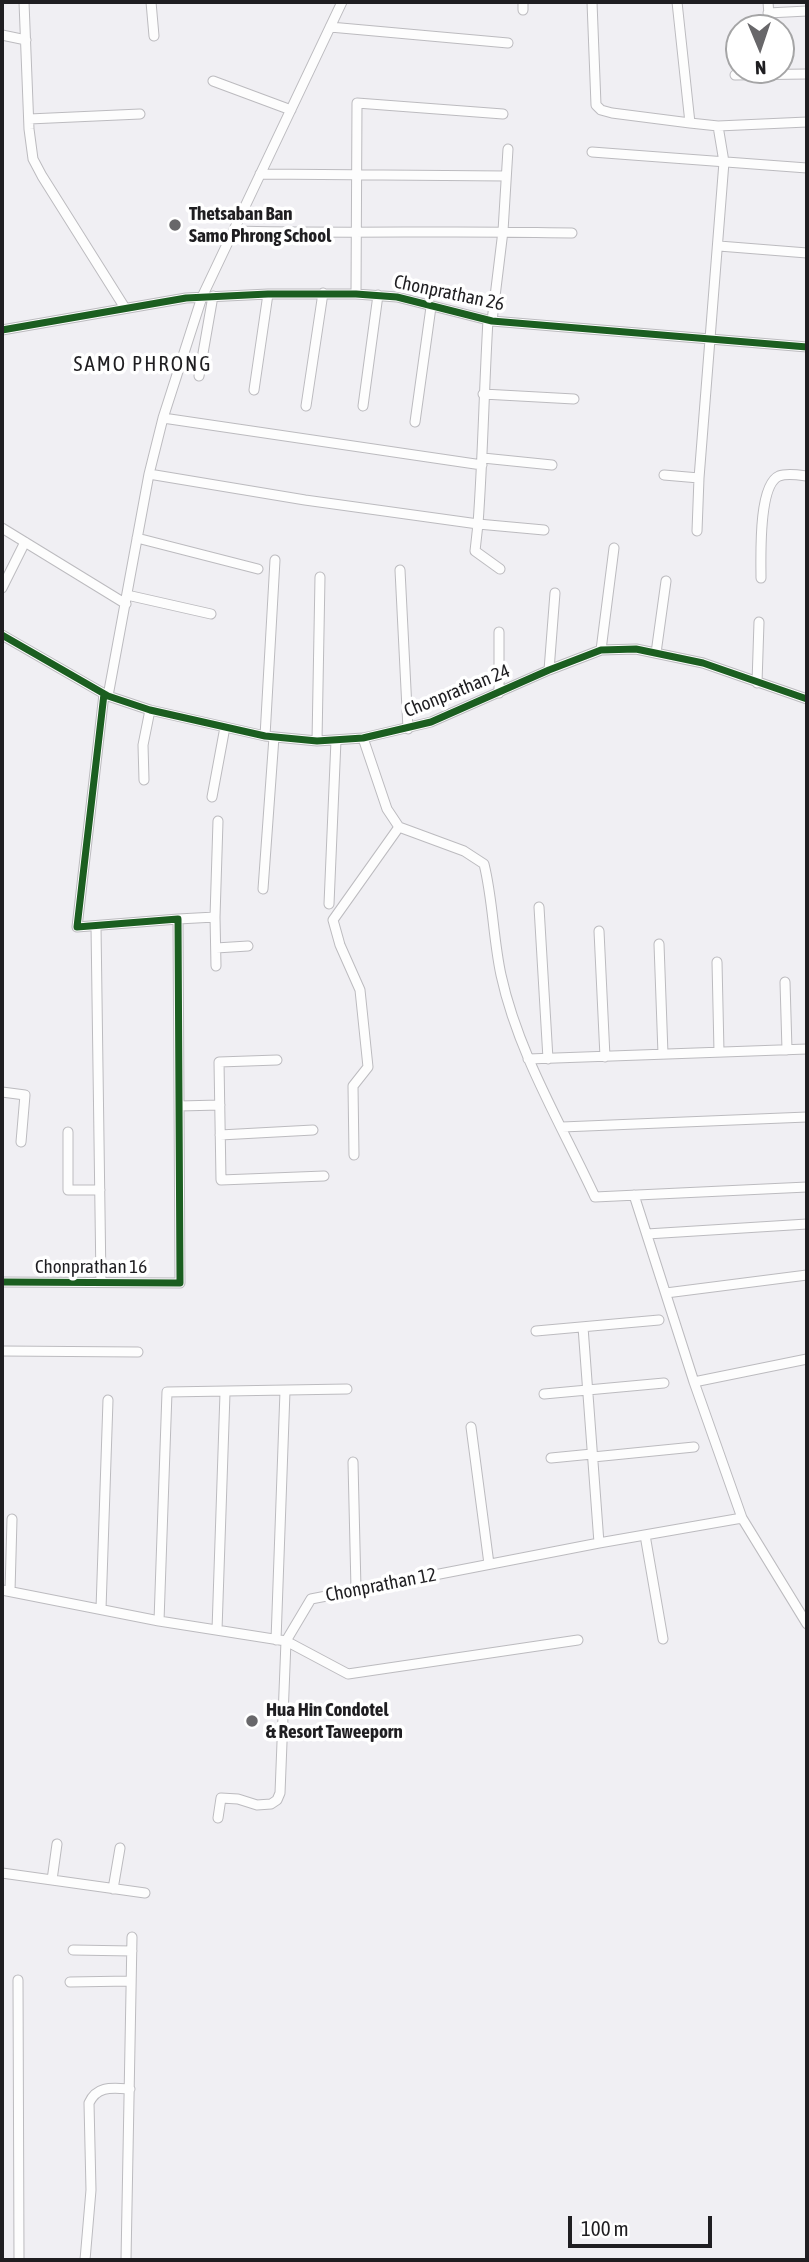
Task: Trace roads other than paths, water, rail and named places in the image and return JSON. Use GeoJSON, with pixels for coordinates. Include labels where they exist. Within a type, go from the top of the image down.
{"type":"FeatureCollection","features":[{"type":"Feature","properties":{"kind":"street"},"geometry":{"type":"LineString","coordinates":[[24,2],[33,159],[125,308]]}},
{"type":"Feature","properties":{"kind":"street"},"geometry":{"type":"LineString","coordinates":[[151,2],[154,36]]}},
{"type":"Feature","properties":{"kind":"street"},"geometry":{"type":"LineString","coordinates":[[215,917],[77,927],[106,695],[149,474],[163,418],[202,297],[342,2]]}},
{"type":"Feature","properties":{"kind":"street"},"geometry":{"type":"LineString","coordinates":[[592,2],[596,105],[601,110],[718,126],[807,122]]}},
{"type":"Feature","properties":{"kind":"street"},"geometry":{"type":"LineString","coordinates":[[677,2],[690,123]]}},
{"type":"Feature","properties":{"kind":"street"},"geometry":{"type":"LineString","coordinates":[[768,2],[768,13],[807,11]]}},
{"type":"Feature","properties":{"kind":"street"},"geometry":{"type":"LineString","coordinates":[[330,27],[508,43]]}},
{"type":"Feature","properties":{"kind":"street"},"geometry":{"type":"LineString","coordinates":[[2,35],[26,40]]}},
{"type":"Feature","properties":{"kind":"street"},"geometry":{"type":"LineString","coordinates":[[213,81],[291,110]]}},
{"type":"Feature","properties":{"kind":"street"},"geometry":{"type":"LineString","coordinates":[[356,294],[357,103],[503,114]]}},
{"type":"Feature","properties":{"kind":"street"},"geometry":{"type":"LineString","coordinates":[[29,119],[140,114]]}},
{"type":"Feature","properties":{"kind":"street"},"geometry":{"type":"LineString","coordinates":[[697,531],[724,162],[718,126]]}},
{"type":"Feature","properties":{"kind":"street"},"geometry":{"type":"LineString","coordinates":[[500,569],[475,551],[482,461],[483,394],[503,231],[508,149]]}},
{"type":"Feature","properties":{"kind":"street"},"geometry":{"type":"LineString","coordinates":[[592,152],[807,168]]}},
{"type":"Feature","properties":{"kind":"street"},"geometry":{"type":"LineString","coordinates":[[260,174],[506,176]]}},
{"type":"Feature","properties":{"kind":"street"},"geometry":{"type":"LineString","coordinates":[[234,232],[572,233]]}},
{"type":"Feature","properties":{"kind":"street"},"geometry":{"type":"LineString","coordinates":[[719,246],[807,253]]}},
{"type":"Feature","properties":{"kind":"street"},"geometry":{"type":"LineString","coordinates":[[306,406],[323,293]]}},
{"type":"Feature","properties":{"kind":"street","name":"Chonprathan 26"},"geometry":{"type":"LineString","coordinates":[[2,331],[202,297],[323,293],[397,297],[490,320],[807,347]]}},
{"type":"Feature","properties":{"kind":"street"},"geometry":{"type":"LineString","coordinates":[[254,390],[268,294]]}},
{"type":"Feature","properties":{"kind":"street"},"geometry":{"type":"LineString","coordinates":[[363,406],[377,295]]}},
{"type":"Feature","properties":{"kind":"street"},"geometry":{"type":"LineString","coordinates":[[199,376],[213,296]]}},
{"type":"Feature","properties":{"kind":"street"},"geometry":{"type":"LineString","coordinates":[[415,422],[431,306]]}},
{"type":"Feature","properties":{"kind":"street"},"geometry":{"type":"LineString","coordinates":[[483,394],[574,399]]}},
{"type":"Feature","properties":{"kind":"street"},"geometry":{"type":"LineString","coordinates":[[163,418],[482,461],[552,466]]}},
{"type":"Feature","properties":{"kind":"street"},"geometry":{"type":"LineString","coordinates":[[149,474],[478,524],[544,530]]}},
{"type":"Feature","properties":{"kind":"street"},"geometry":{"type":"LineString","coordinates":[[664,475],[699,478]]}},
{"type":"Feature","properties":{"kind":"street"},"geometry":{"type":"LineString","coordinates":[[761,578],[762,510],[773,481],[778,476],[807,476]]}},
{"type":"Feature","properties":{"kind":"street"},"geometry":{"type":"LineString","coordinates":[[2,528],[126,599],[211,614]]}},
{"type":"Feature","properties":{"kind":"street"},"geometry":{"type":"LineString","coordinates":[[137,538],[258,569]]}},
{"type":"Feature","properties":{"kind":"street"},"geometry":{"type":"LineString","coordinates":[[2,588],[25,542]]}},
{"type":"Feature","properties":{"kind":"street"},"geometry":{"type":"LineString","coordinates":[[601,650],[614,548]]}},
{"type":"Feature","properties":{"kind":"street"},"geometry":{"type":"LineString","coordinates":[[263,889],[275,560]]}},
{"type":"Feature","properties":{"kind":"street"},"geometry":{"type":"LineString","coordinates":[[400,570],[408,729]]}},
{"type":"Feature","properties":{"kind":"street"},"geometry":{"type":"LineString","coordinates":[[317,741],[320,577]]}},
{"type":"Feature","properties":{"kind":"street"},"geometry":{"type":"LineString","coordinates":[[656,653],[666,581]]}},
{"type":"Feature","properties":{"kind":"street"},"geometry":{"type":"LineString","coordinates":[[549,670],[555,593]]}},
{"type":"Feature","properties":{"kind":"street"},"geometry":{"type":"LineString","coordinates":[[757,683],[759,622]]}},
{"type":"Feature","properties":{"kind":"street"},"geometry":{"type":"LineString","coordinates":[[499,632],[499,693]]}},
{"type":"Feature","properties":{"kind":"street","name":"Chonprathan 24"},"geometry":{"type":"LineString","coordinates":[[2,635],[106,695],[150,710],[270,736],[317,741],[363,738],[431,722],[601,650],[636,649],[703,663],[807,699]]}},
{"type":"Feature","properties":{"kind":"street"},"geometry":{"type":"LineString","coordinates":[[144,780],[143,745],[150,710]]}},
{"type":"Feature","properties":{"kind":"street"},"geometry":{"type":"LineString","coordinates":[[212,797],[225,727]]}},
{"type":"Feature","properties":{"kind":"street"},"geometry":{"type":"LineString","coordinates":[[363,738],[387,808],[399,827],[464,851],[484,864],[501,975],[528,1059],[594,1196],[807,1187]]}},
{"type":"Feature","properties":{"kind":"street"},"geometry":{"type":"LineString","coordinates":[[329,904],[335,740]]}},
{"type":"Feature","properties":{"kind":"street"},"geometry":{"type":"LineString","coordinates":[[216,966],[218,821]]}},
{"type":"Feature","properties":{"kind":"street"},"geometry":{"type":"LineString","coordinates":[[354,1155],[353,1086],[368,1067],[360,990],[340,945],[333,920],[399,827]]}},
{"type":"Feature","properties":{"kind":"street"},"geometry":{"type":"LineString","coordinates":[[539,907],[548,1059]]}},
{"type":"Feature","properties":{"kind":"street"},"geometry":{"type":"LineString","coordinates":[[178,919],[178,1106],[220,1105]]}},
{"type":"Feature","properties":{"kind":"street"},"geometry":{"type":"LineString","coordinates":[[96,926],[101,1282]]}},
{"type":"Feature","properties":{"kind":"street"},"geometry":{"type":"LineString","coordinates":[[600,931],[605,1056]]}},
{"type":"Feature","properties":{"kind":"street"},"geometry":{"type":"LineString","coordinates":[[659,944],[663,1055]]}},
{"type":"Feature","properties":{"kind":"street"},"geometry":{"type":"LineString","coordinates":[[216,948],[248,946]]}},
{"type":"Feature","properties":{"kind":"street"},"geometry":{"type":"LineString","coordinates":[[717,962],[719,1052]]}},
{"type":"Feature","properties":{"kind":"street"},"geometry":{"type":"LineString","coordinates":[[785,982],[787,1050]]}},
{"type":"Feature","properties":{"kind":"street"},"geometry":{"type":"LineString","coordinates":[[528,1059],[807,1049]]}},
{"type":"Feature","properties":{"kind":"street"},"geometry":{"type":"LineString","coordinates":[[277,1059],[219,1062],[221,1180],[324,1176]]}},
{"type":"Feature","properties":{"kind":"street"},"geometry":{"type":"LineString","coordinates":[[2,1092],[25,1095],[21,1142]]}},
{"type":"Feature","properties":{"kind":"street","name":"Chonprathan 16"},"geometry":{"type":"LineString","coordinates":[[2,1282],[180,1283],[178,1106]]}},
{"type":"Feature","properties":{"kind":"street"},"geometry":{"type":"LineString","coordinates":[[562,1127],[807,1117]]}},
{"type":"Feature","properties":{"kind":"street"},"geometry":{"type":"LineString","coordinates":[[220,1135],[313,1130]]}},
{"type":"Feature","properties":{"kind":"street"},"geometry":{"type":"LineString","coordinates":[[68,1132],[68,1190],[100,1190]]}},
{"type":"Feature","properties":{"kind":"street"},"geometry":{"type":"LineString","coordinates":[[634,1195],[694,1382],[743,1518],[807,1624]]}},
{"type":"Feature","properties":{"kind":"street"},"geometry":{"type":"LineString","coordinates":[[647,1234],[807,1224]]}},
{"type":"Feature","properties":{"kind":"street"},"geometry":{"type":"LineString","coordinates":[[666,1293],[807,1275]]}},
{"type":"Feature","properties":{"kind":"street"},"geometry":{"type":"LineString","coordinates":[[536,1331],[659,1320]]}},
{"type":"Feature","properties":{"kind":"street"},"geometry":{"type":"LineString","coordinates":[[583,1327],[600,1543]]}},
{"type":"Feature","properties":{"kind":"street"},"geometry":{"type":"LineString","coordinates":[[2,1351],[138,1352]]}},
{"type":"Feature","properties":{"kind":"street"},"geometry":{"type":"LineString","coordinates":[[694,1382],[807,1359]]}},
{"type":"Feature","properties":{"kind":"street"},"geometry":{"type":"LineString","coordinates":[[544,1394],[664,1383]]}},
{"type":"Feature","properties":{"kind":"street"},"geometry":{"type":"LineString","coordinates":[[159,1621],[167,1392],[346,1390]]}},
{"type":"Feature","properties":{"kind":"street"},"geometry":{"type":"LineString","coordinates":[[218,1818],[220,1798],[264,1805],[277,1800],[280,1793],[285,1391]]}},
{"type":"Feature","properties":{"kind":"street"},"geometry":{"type":"LineString","coordinates":[[217,1630],[225,1393]]}},
{"type":"Feature","properties":{"kind":"street"},"geometry":{"type":"LineString","coordinates":[[100,1609],[108,1400]]}},
{"type":"Feature","properties":{"kind":"street"},"geometry":{"type":"LineString","coordinates":[[471,1427],[489,1564]]}},
{"type":"Feature","properties":{"kind":"street"},"geometry":{"type":"LineString","coordinates":[[551,1458],[694,1447]]}},
{"type":"Feature","properties":{"kind":"street"},"geometry":{"type":"LineString","coordinates":[[353,1462],[356,1589]]}},
{"type":"Feature","properties":{"kind":"street","name":"Chonprathan 12"},"geometry":{"type":"LineString","coordinates":[[281,1641],[311,1599],[743,1518]]}},
{"type":"Feature","properties":{"kind":"street"},"geometry":{"type":"LineString","coordinates":[[12,1519],[6,1591],[159,1621],[281,1641],[348,1674],[578,1640]]}},
{"type":"Feature","properties":{"kind":"street"},"geometry":{"type":"LineString","coordinates":[[645,1535],[663,1639]]}},
{"type":"Feature","properties":{"kind":"street"},"geometry":{"type":"LineString","coordinates":[[52,1880],[57,1844]]}},
{"type":"Feature","properties":{"kind":"street"},"geometry":{"type":"LineString","coordinates":[[113,1889],[120,1848]]}},
{"type":"Feature","properties":{"kind":"street"},"geometry":{"type":"LineString","coordinates":[[2,1873],[145,1893]]}},
{"type":"Feature","properties":{"kind":"street"},"geometry":{"type":"LineString","coordinates":[[126,2260],[132,1937]]}},
{"type":"Feature","properties":{"kind":"street"},"geometry":{"type":"LineString","coordinates":[[73,1950],[132,1951]]}},
{"type":"Feature","properties":{"kind":"street"},"geometry":{"type":"LineString","coordinates":[[18,1980],[19,2260]]}},
{"type":"Feature","properties":{"kind":"street"},"geometry":{"type":"LineString","coordinates":[[70,1982],[130,1981]]}},
{"type":"Feature","properties":{"kind":"street"},"geometry":{"type":"LineString","coordinates":[[85,2260],[91,2190],[89,2103],[93,2095],[102,2089],[130,2089]]}},
{"type":"Feature","properties":{"kind":"place","name":"Thetsaban Ban Samo Phrong School"},"geometry":{"type":"Point","coordinates":[175,225]}},
{"type":"Feature","properties":{"kind":"place","name":"Hua Hin Condotel & Resort Taweeporn"},"geometry":{"type":"Point","coordinates":[252,1721]}},
{"type":"Feature","properties":{"kind":"district","name":"SAMO PHRONG"},"geometry":{"type":"Point","coordinates":[143,364]}}]}
